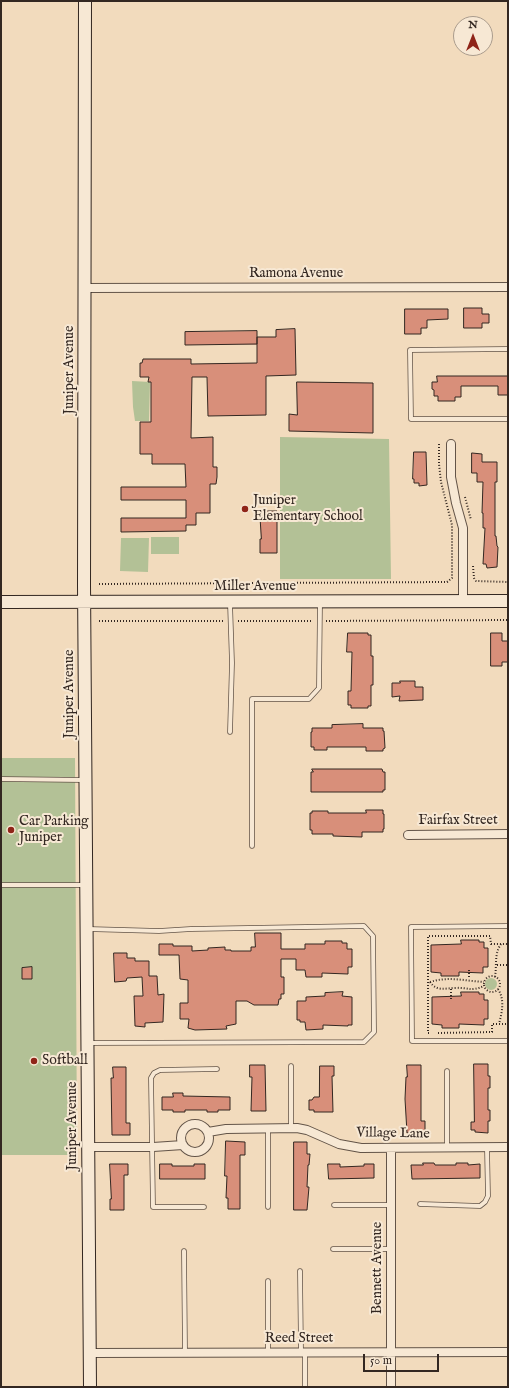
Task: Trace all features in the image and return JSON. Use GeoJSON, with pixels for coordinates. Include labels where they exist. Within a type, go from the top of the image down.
{"type":"FeatureCollection","features":[{"type":"Feature","properties":{"kind":"street","name":"Juniper Avenue"},"geometry":{"type":"LineString","coordinates":[[85,1],[86,885],[90,1387]]}},
{"type":"Feature","properties":{"kind":"street","name":"Ramona Avenue"},"geometry":{"type":"LineString","coordinates":[[85,288],[508,287]]}},
{"type":"Feature","properties":{"kind":"street"},"geometry":{"type":"LineString","coordinates":[[451,444],[451,477],[463,528],[463,602]]}},
{"type":"Feature","properties":{"kind":"street","name":"Miller Avenue"},"geometry":{"type":"LineString","coordinates":[[1,602],[508,601]]}},
{"type":"Feature","properties":{"kind":"street","name":"Fairfax Street"},"geometry":{"type":"LineString","coordinates":[[408,835],[508,834]]}},
{"type":"Feature","properties":{"kind":"street"},"geometry":{"type":"LineString","coordinates":[[191,1124],[199,1124],[208,1132],[209,1142],[204,1150],[199,1152],[190,1151],[183,1145],[181,1141],[182,1133],[184,1129],[191,1124]]}},
{"type":"Feature","properties":{"kind":"street","name":"Village Lane"},"geometry":{"type":"LineString","coordinates":[[208,1132],[226,1129],[268,1127],[291,1128],[307,1130],[339,1144],[361,1148],[508,1147]]}},
{"type":"Feature","properties":{"kind":"street"},"geometry":{"type":"LineString","coordinates":[[88,1147],[153,1148],[183,1145]]}},
{"type":"Feature","properties":{"kind":"street","name":"Bennett Avenue"},"geometry":{"type":"LineString","coordinates":[[391,1148],[391,1387]]}},
{"type":"Feature","properties":{"kind":"street","name":"Reed Street"},"geometry":{"type":"LineString","coordinates":[[90,1353],[508,1352]]}},
{"type":"Feature","properties":{"kind":"lane"},"geometry":{"type":"LineString","coordinates":[[508,349],[410,350],[410,358],[411,419],[508,419]]}},
{"type":"Feature","properties":{"kind":"lane"},"geometry":{"type":"LineString","coordinates":[[230,602],[232,663],[230,732]]}},
{"type":"Feature","properties":{"kind":"lane"},"geometry":{"type":"LineString","coordinates":[[252,846],[252,699],[309,699],[319,688],[321,621],[320,602]]}},
{"type":"Feature","properties":{"kind":"lane"},"geometry":{"type":"LineString","coordinates":[[1,779],[86,780]]}},
{"type":"Feature","properties":{"kind":"lane"},"geometry":{"type":"LineString","coordinates":[[1,884],[86,885]]}},
{"type":"Feature","properties":{"kind":"lane"},"geometry":{"type":"LineString","coordinates":[[87,929],[159,931],[191,928],[364,926],[373,936],[374,1008],[374,1032],[364,1042],[88,1043]]}},
{"type":"Feature","properties":{"kind":"lane"},"geometry":{"type":"LineString","coordinates":[[508,926],[411,927],[412,1041],[508,1041]]}},
{"type":"Feature","properties":{"kind":"lane"},"geometry":{"type":"LineString","coordinates":[[291,1066],[291,1128]]}},
{"type":"Feature","properties":{"kind":"lane"},"geometry":{"type":"LineString","coordinates":[[204,1207],[153,1207],[151,1078],[154,1073],[160,1070],[217,1069]]}},
{"type":"Feature","properties":{"kind":"lane"},"geometry":{"type":"LineString","coordinates":[[446,1071],[447,1148]]}},
{"type":"Feature","properties":{"kind":"lane"},"geometry":{"type":"LineString","coordinates":[[268,1127],[268,1207]]}},
{"type":"Feature","properties":{"kind":"lane"},"geometry":{"type":"LineString","coordinates":[[420,1204],[480,1206],[485,1202],[488,1196],[487,1147]]}},
{"type":"Feature","properties":{"kind":"lane"},"geometry":{"type":"LineString","coordinates":[[334,1205],[391,1205]]}},
{"type":"Feature","properties":{"kind":"lane"},"geometry":{"type":"LineString","coordinates":[[333,1249],[391,1249]]}},
{"type":"Feature","properties":{"kind":"lane"},"geometry":{"type":"LineString","coordinates":[[184,1251],[185,1352]]}},
{"type":"Feature","properties":{"kind":"lane"},"geometry":{"type":"LineString","coordinates":[[300,1272],[305,1387]]}},
{"type":"Feature","properties":{"kind":"lane"},"geometry":{"type":"LineString","coordinates":[[268,1281],[268,1352]]}},
{"type":"Feature","properties":{"kind":"path"},"geometry":{"type":"LineString","coordinates":[[99,584],[447,582],[452,578],[452,526],[441,482],[439,442]]}},
{"type":"Feature","properties":{"kind":"path"},"geometry":{"type":"LineString","coordinates":[[99,621],[508,620]]}},
{"type":"Feature","properties":{"kind":"path"},"geometry":{"type":"LineString","coordinates":[[508,944],[491,944],[490,936],[428,936],[428,1033],[492,1032],[492,1024],[508,1024]]}},
{"type":"Feature","properties":{"kind":"path"},"geometry":{"type":"LineString","coordinates":[[495,977],[497,951],[501,944]]}},
{"type":"Feature","properties":{"kind":"path"},"geometry":{"type":"LineString","coordinates":[[496,965],[508,964]]}},
{"type":"Feature","properties":{"kind":"path"},"geometry":{"type":"LineString","coordinates":[[469,970],[469,980]]}},
{"type":"Feature","properties":{"kind":"path"},"geometry":{"type":"LineString","coordinates":[[498,989],[492,992],[487,990],[484,986],[484,982],[490,976],[495,977],[500,982],[498,989],[502,998],[502,1006],[499,1024]]}},
{"type":"Feature","properties":{"kind":"path"},"geometry":{"type":"LineString","coordinates":[[429,982],[448,979],[484,982]]}},
{"type":"Feature","properties":{"kind":"path"},"geometry":{"type":"LineString","coordinates":[[429,982],[434,987],[440,989],[458,988],[470,990],[484,986]]}},
{"type":"Feature","properties":{"kind":"path"},"geometry":{"type":"LineString","coordinates":[[451,988],[451,1000]]}},
{"type":"Feature","properties":{"kind":"path"},"geometry":{"type":"LineString","coordinates":[[470,990],[471,994]]}},
{"type":"Feature","properties":{"kind":"green space"},"geometry":{"type":"Polygon","coordinates":[[[132,381],[150,382],[149,421],[135,421],[132,381]]]}},
{"type":"Feature","properties":{"kind":"green space"},"geometry":{"type":"Polygon","coordinates":[[[280,437],[389,439],[391,579],[280,579],[280,437]]]}},
{"type":"Feature","properties":{"kind":"green space"},"geometry":{"type":"Polygon","coordinates":[[[151,537],[179,537],[179,554],[151,554],[151,537]]]}},
{"type":"Feature","properties":{"kind":"green space"},"geometry":{"type":"Polygon","coordinates":[[[121,538],[149,538],[148,572],[120,571],[121,538]]]}},
{"type":"Feature","properties":{"kind":"green space"},"geometry":{"type":"Polygon","coordinates":[[[1,758],[75,758],[77,1155],[1,1155],[1,758]]]}},
{"type":"Feature","properties":{"kind":"green space"},"geometry":{"type":"Polygon","coordinates":[[[489,978],[493,978],[497,984],[493,990],[489,990],[485,986],[485,982],[489,978]]]}},
{"type":"Feature","properties":{"kind":"building"},"geometry":{"type":"Polygon","coordinates":[[[464,308],[482,308],[482,314],[489,314],[489,323],[482,323],[482,328],[464,328],[464,308]]]}},
{"type":"Feature","properties":{"kind":"building"},"geometry":{"type":"Polygon","coordinates":[[[405,309],[448,309],[448,319],[427,320],[427,328],[421,328],[421,334],[405,334],[405,309]]]}},
{"type":"Feature","properties":{"kind":"building"},"geometry":{"type":"Polygon","coordinates":[[[295,329],[296,375],[266,376],[266,415],[208,416],[207,377],[192,377],[191,438],[213,437],[213,467],[217,467],[216,484],[210,484],[210,513],[196,513],[196,525],[186,525],[186,531],[121,532],[121,518],[186,518],[186,500],[121,500],[121,487],[186,487],[185,464],[152,464],[152,454],[140,454],[140,422],[151,422],[151,382],[148,382],[149,377],[140,377],[140,363],[142,363],[143,359],[191,359],[191,364],[257,363],[257,337],[276,337],[276,330],[295,329]]]}},
{"type":"Feature","properties":{"kind":"building"},"geometry":{"type":"Polygon","coordinates":[[[257,331],[257,344],[185,345],[185,332],[257,331]]]}},
{"type":"Feature","properties":{"kind":"building"},"geometry":{"type":"Polygon","coordinates":[[[437,376],[508,376],[508,395],[498,395],[498,386],[461,386],[461,397],[455,397],[455,401],[438,401],[438,396],[434,396],[434,390],[432,389],[432,382],[437,382],[437,376]]]}},
{"type":"Feature","properties":{"kind":"building"},"geometry":{"type":"Polygon","coordinates":[[[297,382],[373,383],[373,433],[289,431],[289,414],[297,415],[297,382]]]}},
{"type":"Feature","properties":{"kind":"building"},"geometry":{"type":"Polygon","coordinates":[[[414,452],[426,452],[427,485],[419,486],[419,483],[414,483],[414,452]]]}},
{"type":"Feature","properties":{"kind":"building"},"geometry":{"type":"Polygon","coordinates":[[[472,453],[482,454],[482,462],[497,462],[497,482],[495,482],[495,536],[498,547],[497,567],[487,568],[486,564],[483,564],[485,528],[483,528],[482,513],[483,482],[477,482],[477,473],[472,473],[472,453]]]}},
{"type":"Feature","properties":{"kind":"building"},"geometry":{"type":"Polygon","coordinates":[[[260,511],[277,511],[277,553],[260,553],[260,511]]]}},
{"type":"Feature","properties":{"kind":"building"},"geometry":{"type":"Polygon","coordinates":[[[348,633],[368,633],[368,635],[371,635],[373,685],[371,685],[371,706],[368,706],[368,708],[351,708],[351,705],[348,705],[348,691],[351,691],[352,652],[347,652],[348,633]]]}},
{"type":"Feature","properties":{"kind":"building"},"geometry":{"type":"Polygon","coordinates":[[[491,633],[502,633],[502,641],[508,641],[508,662],[502,662],[502,666],[491,666],[491,633]]]}},
{"type":"Feature","properties":{"kind":"building"},"geometry":{"type":"Polygon","coordinates":[[[400,681],[415,681],[415,687],[423,687],[423,700],[399,701],[400,696],[392,697],[392,683],[400,683],[400,681]]]}},
{"type":"Feature","properties":{"kind":"building"},"geometry":{"type":"Polygon","coordinates":[[[363,724],[363,728],[383,728],[385,748],[383,751],[366,751],[366,747],[327,747],[327,750],[314,750],[314,747],[311,747],[312,728],[332,728],[332,725],[363,724]]]}},
{"type":"Feature","properties":{"kind":"building"},"geometry":{"type":"Polygon","coordinates":[[[312,769],[382,769],[383,772],[385,772],[385,790],[383,790],[383,792],[311,792],[312,769]]]}},
{"type":"Feature","properties":{"kind":"building"},"geometry":{"type":"Polygon","coordinates":[[[366,810],[383,810],[383,832],[362,832],[362,837],[333,836],[333,834],[312,834],[312,830],[310,830],[310,813],[312,813],[312,811],[328,811],[328,813],[366,813],[366,810]]]}},
{"type":"Feature","properties":{"kind":"building"},"geometry":{"type":"Polygon","coordinates":[[[255,933],[281,933],[281,949],[305,949],[305,944],[325,944],[325,941],[342,941],[342,943],[347,943],[347,949],[352,949],[352,967],[348,967],[348,974],[322,973],[322,977],[306,977],[305,970],[296,970],[296,959],[281,959],[281,977],[284,977],[284,994],[281,994],[281,999],[279,999],[278,1005],[254,1005],[247,1001],[236,1001],[236,1024],[226,1026],[227,1029],[195,1030],[188,1028],[189,1019],[180,1019],[180,1003],[188,1003],[188,980],[180,979],[179,955],[159,955],[159,944],[192,946],[192,951],[225,947],[225,950],[231,951],[251,951],[251,947],[255,947],[255,933]]]}},
{"type":"Feature","properties":{"kind":"building"},"geometry":{"type":"Polygon","coordinates":[[[461,940],[479,940],[479,942],[484,942],[484,948],[488,948],[488,967],[483,967],[483,973],[459,972],[459,976],[441,976],[441,973],[431,972],[431,945],[461,944],[461,940]]]}},
{"type":"Feature","properties":{"kind":"building"},"geometry":{"type":"Polygon","coordinates":[[[114,953],[127,953],[127,958],[135,958],[135,961],[149,961],[149,976],[157,976],[158,995],[164,994],[163,1022],[145,1023],[145,1027],[135,1026],[134,996],[143,996],[142,977],[127,978],[126,981],[115,982],[114,953]]]}},
{"type":"Feature","properties":{"kind":"building"},"geometry":{"type":"Polygon","coordinates":[[[32,967],[32,979],[22,979],[22,968],[32,967]]]}},
{"type":"Feature","properties":{"kind":"building"},"geometry":{"type":"Polygon","coordinates":[[[343,992],[342,996],[352,997],[352,1025],[323,1025],[323,1029],[306,1030],[305,1022],[300,1022],[300,1020],[297,1020],[297,1001],[306,1001],[306,997],[325,996],[325,993],[343,992]]]}},
{"type":"Feature","properties":{"kind":"building"},"geometry":{"type":"Polygon","coordinates":[[[461,992],[479,992],[479,994],[484,994],[484,1000],[488,1000],[488,1019],[484,1019],[484,1025],[459,1024],[459,1028],[442,1028],[442,1025],[432,1024],[432,997],[461,996],[461,992]]]}},
{"type":"Feature","properties":{"kind":"building"},"geometry":{"type":"Polygon","coordinates":[[[474,1064],[488,1064],[490,1088],[488,1088],[488,1110],[490,1110],[490,1121],[488,1121],[488,1133],[475,1132],[475,1130],[471,1130],[471,1122],[474,1122],[474,1064]]]}},
{"type":"Feature","properties":{"kind":"building"},"geometry":{"type":"Polygon","coordinates":[[[250,1065],[265,1065],[266,1111],[251,1111],[252,1077],[250,1077],[250,1065]]]}},
{"type":"Feature","properties":{"kind":"building"},"geometry":{"type":"Polygon","coordinates":[[[407,1065],[421,1065],[421,1121],[425,1121],[425,1133],[407,1133],[405,1099],[407,1065]]]}},
{"type":"Feature","properties":{"kind":"building"},"geometry":{"type":"Polygon","coordinates":[[[320,1066],[334,1066],[334,1076],[332,1076],[333,1112],[314,1112],[314,1110],[309,1110],[309,1100],[312,1100],[314,1097],[319,1097],[320,1066]]]}},
{"type":"Feature","properties":{"kind":"building"},"geometry":{"type":"Polygon","coordinates":[[[113,1067],[126,1067],[126,1123],[130,1123],[130,1135],[112,1135],[111,1078],[113,1078],[113,1067]]]}},
{"type":"Feature","properties":{"kind":"building"},"geometry":{"type":"Polygon","coordinates":[[[173,1093],[183,1093],[183,1096],[230,1097],[230,1110],[207,1112],[207,1110],[185,1110],[185,1112],[173,1112],[173,1110],[162,1110],[162,1097],[173,1097],[173,1093]]]}},
{"type":"Feature","properties":{"kind":"building"},"geometry":{"type":"Polygon","coordinates":[[[226,1141],[245,1142],[245,1155],[240,1155],[240,1209],[228,1209],[228,1198],[226,1198],[227,1176],[225,1176],[226,1141]]]}},
{"type":"Feature","properties":{"kind":"building"},"geometry":{"type":"Polygon","coordinates":[[[294,1142],[307,1142],[307,1154],[310,1154],[308,1165],[307,1187],[309,1187],[307,1210],[294,1210],[294,1142]]]}},
{"type":"Feature","properties":{"kind":"building"},"geometry":{"type":"Polygon","coordinates":[[[423,1163],[434,1163],[435,1165],[456,1165],[456,1163],[468,1163],[468,1165],[480,1164],[480,1178],[412,1179],[411,1165],[423,1165],[423,1163]]]}},
{"type":"Feature","properties":{"kind":"building"},"geometry":{"type":"Polygon","coordinates":[[[110,1164],[128,1164],[128,1175],[124,1175],[124,1210],[110,1210],[110,1164]]]}},
{"type":"Feature","properties":{"kind":"building"},"geometry":{"type":"Polygon","coordinates":[[[160,1164],[172,1164],[172,1166],[194,1166],[194,1164],[205,1164],[205,1179],[160,1179],[160,1164]]]}},
{"type":"Feature","properties":{"kind":"building"},"geometry":{"type":"Polygon","coordinates":[[[328,1164],[340,1164],[340,1167],[374,1164],[374,1178],[329,1179],[328,1164]]]}},
{"type":"Feature","properties":{"kind":"place","name":"Juniper Elementary School"},"geometry":{"type":"Point","coordinates":[245,509]}},
{"type":"Feature","properties":{"kind":"place","name":"Car Parking Juniper"},"geometry":{"type":"Point","coordinates":[11,830]}},
{"type":"Feature","properties":{"kind":"place","name":"Softball"},"geometry":{"type":"Point","coordinates":[34,1061]}}]}
